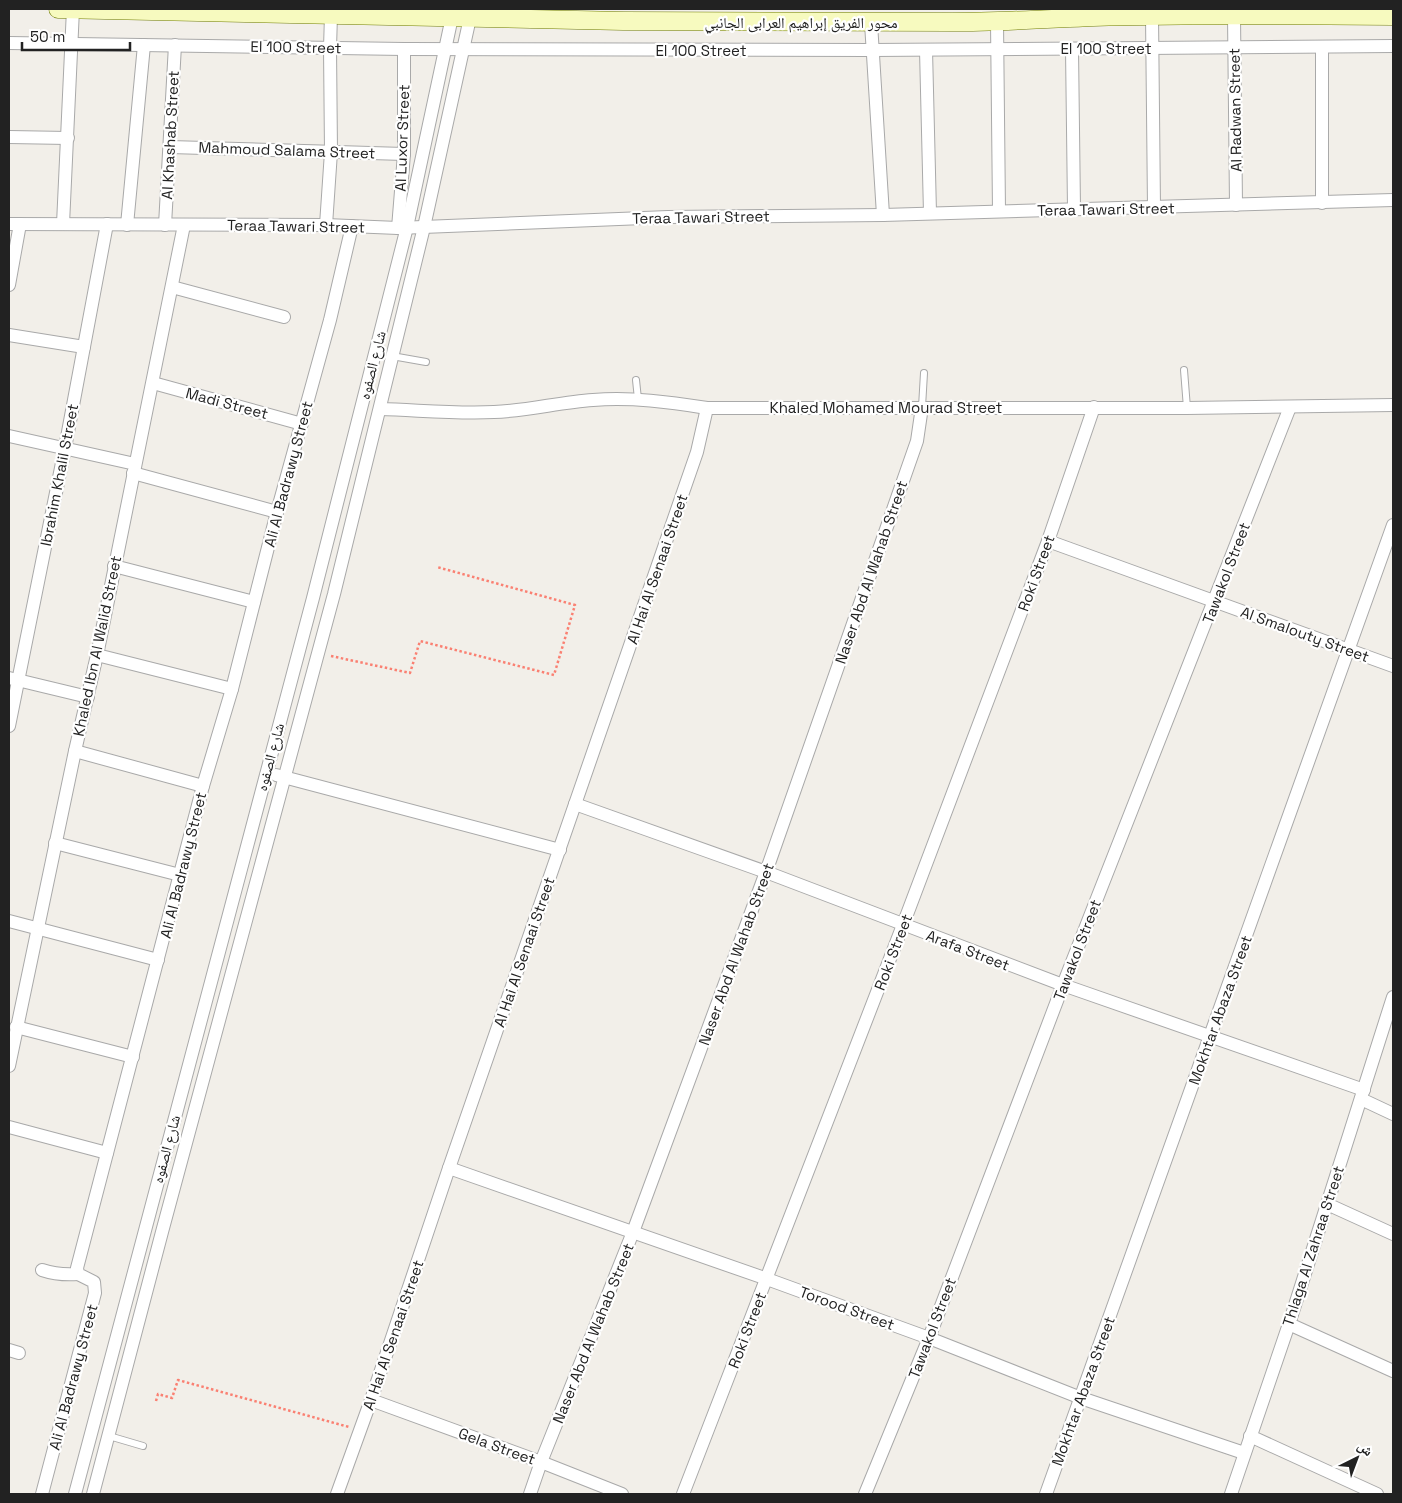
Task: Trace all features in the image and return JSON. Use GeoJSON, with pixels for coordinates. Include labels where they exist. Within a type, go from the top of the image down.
{"type":"FeatureCollection","features":[{"type":"Feature","properties":{"kind":"street","name":"محور الفريق إبراهيم العرابى الجانبي"},"geometry":{"type":"LineString","coordinates":[[58,9],[624,22],[871,23],[996,22],[1152,16],[1393,16]]}},
{"type":"Feature","properties":{"kind":"street"},"geometry":{"type":"LineString","coordinates":[[63,224],[73,9]]}},
{"type":"Feature","properties":{"kind":"street"},"geometry":{"type":"LineString","coordinates":[[952,22],[968,9]]}},
{"type":"Feature","properties":{"kind":"street"},"geometry":{"type":"LineString","coordinates":[[326,225],[331,152],[331,15]]}},
{"type":"Feature","properties":{"kind":"street"},"geometry":{"type":"LineString","coordinates":[[1152,16],[1154,208]]}},
{"type":"Feature","properties":{"kind":"street","name":"Al Radwan Street"},"geometry":{"type":"LineString","coordinates":[[1234,16],[1236,205]]}},
{"type":"Feature","properties":{"kind":"street","name":"شارع الصفوه"},"geometry":{"type":"LineString","coordinates":[[75,1494],[313,598],[446,49],[452,17]]}},
{"type":"Feature","properties":{"kind":"street","name":"شارع الصفوه"},"geometry":{"type":"LineString","coordinates":[[94,1494],[334,594],[424,227],[470,18]]}},
{"type":"Feature","properties":{"kind":"street"},"geometry":{"type":"LineString","coordinates":[[996,22],[998,49],[998,211]]}},
{"type":"Feature","properties":{"kind":"street"},"geometry":{"type":"LineString","coordinates":[[871,23],[883,215]]}},
{"type":"Feature","properties":{"kind":"street","name":"El 100 Street"},"geometry":{"type":"LineString","coordinates":[[9,43],[446,49],[872,50],[1393,46]]}},
{"type":"Feature","properties":{"kind":"street"},"geometry":{"type":"LineString","coordinates":[[127,225],[144,45]]}},
{"type":"Feature","properties":{"kind":"street","name":"Al Khashab Street"},"geometry":{"type":"LineString","coordinates":[[165,225],[175,45]]}},
{"type":"Feature","properties":{"kind":"street"},"geometry":{"type":"LineString","coordinates":[[1322,46],[1322,203]]}},
{"type":"Feature","properties":{"kind":"street","name":"Al Luxor Street"},"geometry":{"type":"LineString","coordinates":[[403,227],[404,48]]}},
{"type":"Feature","properties":{"kind":"street"},"geometry":{"type":"LineString","coordinates":[[1072,49],[1074,209]]}},
{"type":"Feature","properties":{"kind":"street"},"geometry":{"type":"LineString","coordinates":[[926,50],[930,213]]}},
{"type":"Feature","properties":{"kind":"street"},"geometry":{"type":"LineString","coordinates":[[9,137],[68,138]]}},
{"type":"Feature","properties":{"kind":"street","name":"Mahmoud Salama Street"},"geometry":{"type":"LineString","coordinates":[[170,147],[404,154]]}},
{"type":"Feature","properties":{"kind":"street","name":"Teraa Tawari Street"},"geometry":{"type":"LineString","coordinates":[[14,224],[424,227],[668,217],[883,215],[1393,200]]}},
{"type":"Feature","properties":{"kind":"street"},"geometry":{"type":"LineString","coordinates":[[9,285],[14,224]]}},
{"type":"Feature","properties":{"kind":"street","name":"Ibrahim Khalil Street"},"geometry":{"type":"LineString","coordinates":[[9,726],[13,679],[65,448],[107,224]]}},
{"type":"Feature","properties":{"kind":"street","name":"Khaled Ibn Al Walid Street"},"geometry":{"type":"LineString","coordinates":[[9,1066],[55,843],[97,655],[184,225]]}},
{"type":"Feature","properties":{"kind":"street","name":"Ali Al Badrawy Street"},"geometry":{"type":"LineString","coordinates":[[42,1494],[96,1293],[94,1282],[78,1274],[76,1268],[203,786],[232,689],[277,512],[330,320],[352,226]]}},
{"type":"Feature","properties":{"kind":"street"},"geometry":{"type":"LineString","coordinates":[[172,287],[284,317]]}},
{"type":"Feature","properties":{"kind":"street"},"geometry":{"type":"LineString","coordinates":[[9,334],[84,347]]}},
{"type":"Feature","properties":{"kind":"street","name":"Madi Street"},"geometry":{"type":"LineString","coordinates":[[153,383],[302,424]]}},
{"type":"Feature","properties":{"kind":"street","name":"Khaled Mohamed Mourad Street"},"geometry":{"type":"LineString","coordinates":[[380,409],[492,413],[591,400],[638,399],[661,400],[707,408],[1187,408],[1393,405]]}},
{"type":"Feature","properties":{"kind":"street","name":"Naser Abd Al Wahab Street"},"geometry":{"type":"LineString","coordinates":[[530,1494],[633,1232],[766,872],[917,441],[922,407]]}},
{"type":"Feature","properties":{"kind":"street","name":"Roki Street"},"geometry":{"type":"LineString","coordinates":[[683,1494],[903,925],[1048,541],[1094,407]]}},
{"type":"Feature","properties":{"kind":"street","name":"Tawakol Street"},"geometry":{"type":"LineString","coordinates":[[865,1494],[929,1338],[1063,985],[1290,407]]}},
{"type":"Feature","properties":{"kind":"street","name":"Al Hai Al Senaai Street"},"geometry":{"type":"LineString","coordinates":[[337,1494],[697,452],[707,408]]}},
{"type":"Feature","properties":{"kind":"street"},"geometry":{"type":"LineString","coordinates":[[9,436],[65,448],[277,512]]}},
{"type":"Feature","properties":{"kind":"street","name":"Mokhtar Abaza Street"},"geometry":{"type":"LineString","coordinates":[[1046,1494],[1393,525]]}},
{"type":"Feature","properties":{"kind":"street","name":"Al Smalouty Street"},"geometry":{"type":"LineString","coordinates":[[1048,541],[1393,666]]}},
{"type":"Feature","properties":{"kind":"street"},"geometry":{"type":"LineString","coordinates":[[114,566],[254,602]]}},
{"type":"Feature","properties":{"kind":"street"},"geometry":{"type":"LineString","coordinates":[[97,655],[232,689]]}},
{"type":"Feature","properties":{"kind":"street"},"geometry":{"type":"LineString","coordinates":[[13,679],[88,697]]}},
{"type":"Feature","properties":{"kind":"street"},"geometry":{"type":"LineString","coordinates":[[75,751],[203,786]]}},
{"type":"Feature","properties":{"kind":"street"},"geometry":{"type":"LineString","coordinates":[[266,773],[560,850]]}},
{"type":"Feature","properties":{"kind":"street","name":"Arafa Street"},"geometry":{"type":"LineString","coordinates":[[575,804],[766,872],[1063,985],[1210,1036],[1362,1094],[1393,1114]]}},
{"type":"Feature","properties":{"kind":"street"},"geometry":{"type":"LineString","coordinates":[[55,843],[180,875]]}},
{"type":"Feature","properties":{"kind":"street"},"geometry":{"type":"LineString","coordinates":[[9,921],[158,960]]}},
{"type":"Feature","properties":{"kind":"street","name":"Thlaga Al Zahraa Street"},"geometry":{"type":"LineString","coordinates":[[1231,1494],[1289,1324],[1393,997]]}},
{"type":"Feature","properties":{"kind":"street"},"geometry":{"type":"LineString","coordinates":[[16,1027],[133,1057]]}},
{"type":"Feature","properties":{"kind":"street"},"geometry":{"type":"LineString","coordinates":[[9,1126],[107,1153]]}},
{"type":"Feature","properties":{"kind":"street","name":"Torood Street"},"geometry":{"type":"LineString","coordinates":[[449,1168],[767,1279],[929,1338],[1081,1398],[1244,1453]]}},
{"type":"Feature","properties":{"kind":"street"},"geometry":{"type":"LineString","coordinates":[[1327,1204],[1393,1234]]}},
{"type":"Feature","properties":{"kind":"street"},"geometry":{"type":"LineString","coordinates":[[42,1270],[67,1275],[78,1274]]}},
{"type":"Feature","properties":{"kind":"street"},"geometry":{"type":"LineString","coordinates":[[1289,1324],[1393,1371]]}},
{"type":"Feature","properties":{"kind":"street","name":"Gela Street"},"geometry":{"type":"LineString","coordinates":[[371,1400],[542,1462],[622,1494]]}},
{"type":"Feature","properties":{"kind":"street"},"geometry":{"type":"LineString","coordinates":[[1250,1436],[1377,1494]]}},
{"type":"Feature","properties":{"kind":"lane"},"geometry":{"type":"LineString","coordinates":[[392,356],[426,362]]}},
{"type":"Feature","properties":{"kind":"lane"},"geometry":{"type":"LineString","coordinates":[[1184,370],[1187,408]]}},
{"type":"Feature","properties":{"kind":"lane"},"geometry":{"type":"LineString","coordinates":[[922,407],[924,373]]}},
{"type":"Feature","properties":{"kind":"lane"},"geometry":{"type":"LineString","coordinates":[[636,380],[638,399]]}},
{"type":"Feature","properties":{"kind":"lane"},"geometry":{"type":"LineString","coordinates":[[109,1436],[143,1446]]}},
{"type":"Feature","properties":{"kind":"path"},"geometry":{"type":"LineString","coordinates":[[318,653],[410,673],[420,641],[554,675],[575,605],[437,567]]}},
{"type":"Feature","properties":{"kind":"path"},"geometry":{"type":"LineString","coordinates":[[156,1401],[158,1394],[172,1398],[178,1380],[360,1430]]}}]}
